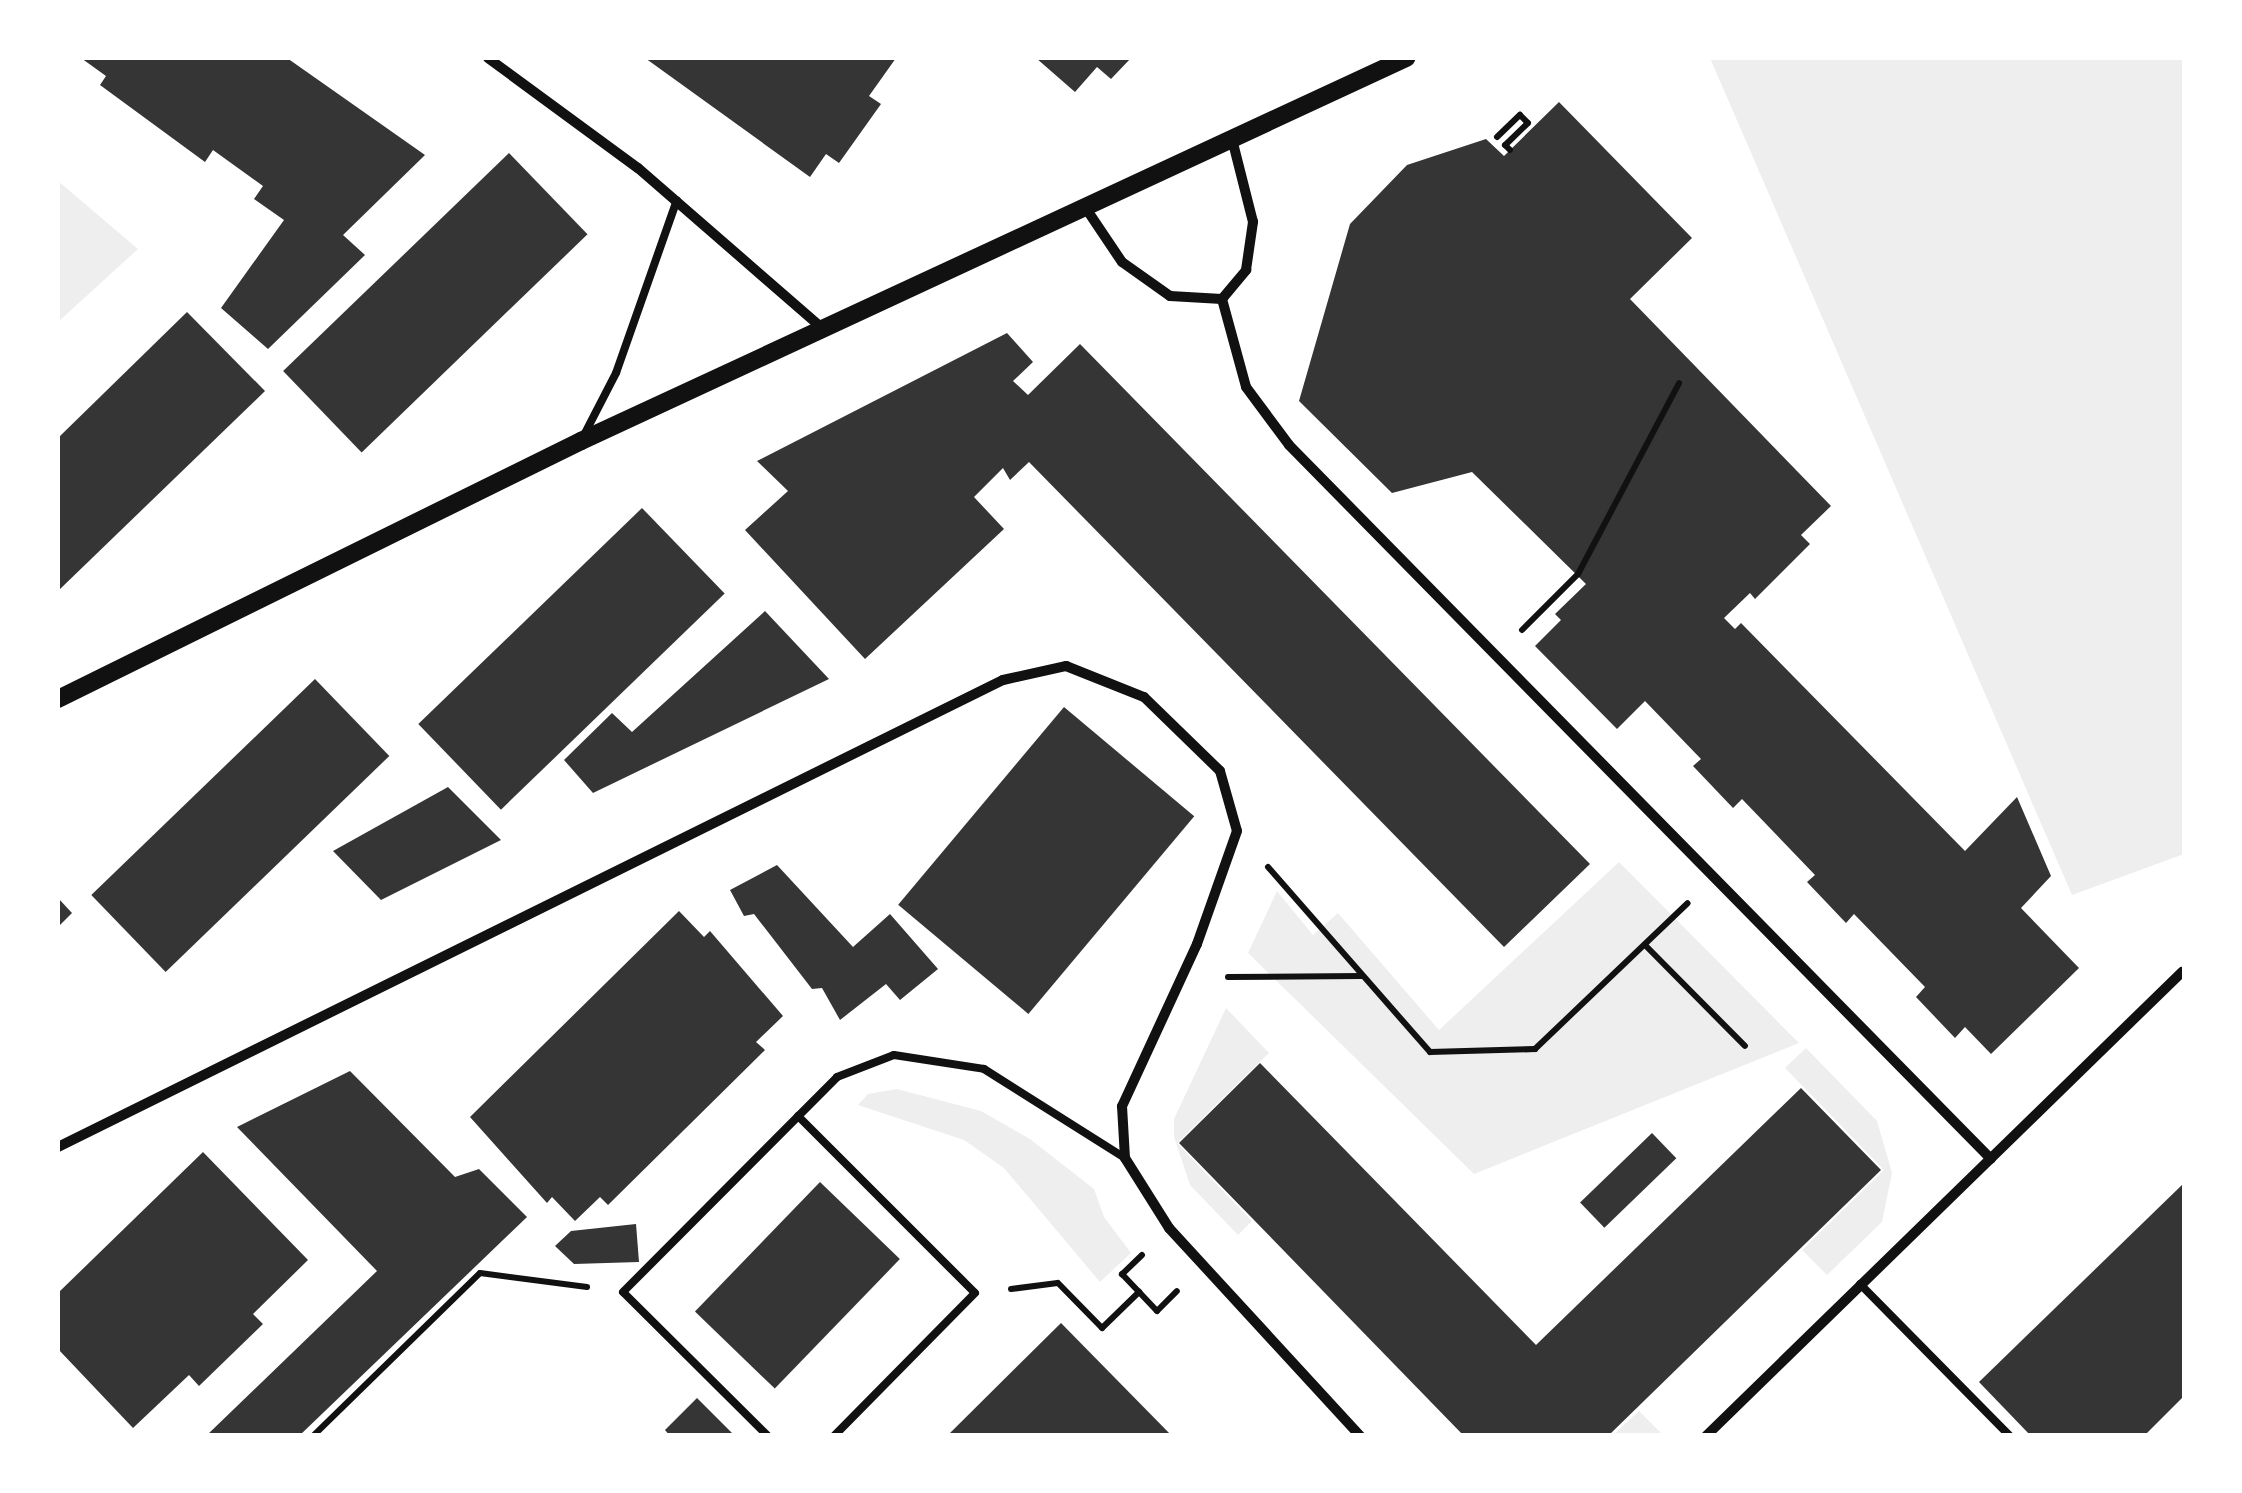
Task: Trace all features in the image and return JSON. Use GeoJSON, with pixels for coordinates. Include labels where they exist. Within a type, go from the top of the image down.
{"type":"FeatureCollection","features":[{"type":"Feature","properties":{"kind":"street"},"geometry":{"type":"LineString","coordinates":[[488,58],[638,168],[823,329]]}},
{"type":"Feature","properties":{"kind":"street"},"geometry":{"type":"LineString","coordinates":[[58,700],[581,441],[1406,58]]}},
{"type":"Feature","properties":{"kind":"street"},"geometry":{"type":"LineString","coordinates":[[1222,299],[1246,270],[1253,222],[1232,138]]}},
{"type":"Feature","properties":{"kind":"street"},"geometry":{"type":"LineString","coordinates":[[1085,207],[1122,262],[1170,296],[1222,299]]}},
{"type":"Feature","properties":{"kind":"street"},"geometry":{"type":"LineString","coordinates":[[1222,299],[1246,386],[1289,444],[1991,1159]]}},
{"type":"Feature","properties":{"kind":"street"},"geometry":{"type":"LineString","coordinates":[[58,1147],[1003,680],[1066,666],[1144,697],[1220,770],[1237,831],[1196,944],[1122,1106],[1126,1158],[1169,1228],[1360,1436]]}},
{"type":"Feature","properties":{"kind":"street"},"geometry":{"type":"LineString","coordinates":[[1706,1436],[2182,972]]}},
{"type":"Feature","properties":{"kind":"lane"},"geometry":{"type":"LineString","coordinates":[[581,441],[616,373],[677,200]]}},
{"type":"Feature","properties":{"kind":"lane"},"geometry":{"type":"LineString","coordinates":[[768,1436],[623,1292],[836,1077],[894,1054],[984,1069],[1126,1158]]}},
{"type":"Feature","properties":{"kind":"lane"},"geometry":{"type":"LineString","coordinates":[[798,1116],[975,1293],[834,1436]]}},
{"type":"Feature","properties":{"kind":"lane"},"geometry":{"type":"LineString","coordinates":[[1860,1284],[2010,1436]]}},
{"type":"Feature","properties":{"kind":"path"},"geometry":{"type":"LineString","coordinates":[[1497,138],[1520,115],[1528,123],[1505,145],[1510,150]]}},
{"type":"Feature","properties":{"kind":"path"},"geometry":{"type":"LineString","coordinates":[[1496,656],[1578,574],[1679,383]]}},
{"type":"Feature","properties":{"kind":"path"},"geometry":{"type":"LineString","coordinates":[[1237,831],[1430,1052],[1535,1048],[1677,913]]}},
{"type":"Feature","properties":{"kind":"path"},"geometry":{"type":"LineString","coordinates":[[1645,945],[1745,1046]]}},
{"type":"Feature","properties":{"kind":"path"},"geometry":{"type":"LineString","coordinates":[[1228,977],[1363,976]]}},
{"type":"Feature","properties":{"kind":"path"},"geometry":{"type":"LineString","coordinates":[[1138,1259],[1122,1274],[1156,1311],[1175,1293]]}},
{"type":"Feature","properties":{"kind":"path"},"geometry":{"type":"LineString","coordinates":[[313,1436],[480,1273],[623,1292]]}},
{"type":"Feature","properties":{"kind":"path"},"geometry":{"type":"LineString","coordinates":[[1058,1283],[1102,1328],[1139,1292]]}},
{"type":"Feature","properties":{"kind":"shaded area"},"geometry":{"type":"Polygon","coordinates":[[[1710,58],[2184,58],[2184,854],[2072,895],[1710,58]]]}},
{"type":"Feature","properties":{"kind":"shaded area"},"geometry":{"type":"Polygon","coordinates":[[[58,181],[138,249],[58,322],[58,181]]]}},
{"type":"Feature","properties":{"kind":"shaded area"},"geometry":{"type":"Polygon","coordinates":[[[1619,862],[1799,1043],[1474,1174],[1248,953],[1277,891],[1313,935],[1338,913],[1439,1030],[1619,862]]]}},
{"type":"Feature","properties":{"kind":"shaded area"},"geometry":{"type":"Polygon","coordinates":[[[1226,1008],[1269,1053],[1177,1143],[1252,1221],[1238,1235],[1190,1185],[1174,1137],[1174,1119],[1226,1008]]]}},
{"type":"Feature","properties":{"kind":"shaded area"},"geometry":{"type":"Polygon","coordinates":[[[1806,1048],[1877,1121],[1892,1173],[1882,1222],[1827,1275],[1802,1250],[1884,1170],[1785,1068],[1806,1048]]]}},
{"type":"Feature","properties":{"kind":"shaded area"},"geometry":{"type":"Polygon","coordinates":[[[897,1089],[981,1111],[1030,1139],[1094,1189],[1104,1217],[1131,1253],[1100,1282],[1004,1168],[964,1140],[858,1105],[868,1094],[897,1089]]]}},
{"type":"Feature","properties":{"kind":"shaded area"},"geometry":{"type":"Polygon","coordinates":[[[1639,1411],[1663,1435],[1613,1435],[1639,1411]]]}},
{"type":"Feature","properties":{"kind":"building"},"geometry":{"type":"Polygon","coordinates":[[[81,58],[287,58],[425,155],[343,235],[365,255],[268,349],[221,308],[284,220],[254,199],[263,186],[213,150],[205,162],[100,85],[106,76],[81,58]]]}},
{"type":"Feature","properties":{"kind":"building"},"geometry":{"type":"Polygon","coordinates":[[[645,58],[896,58],[869,96],[881,104],[839,163],[826,154],[810,177],[645,58]]]}},
{"type":"Feature","properties":{"kind":"building"},"geometry":{"type":"Polygon","coordinates":[[[1036,58],[1131,58],[1111,79],[1097,67],[1075,92],[1036,58]]]}},
{"type":"Feature","properties":{"kind":"building"},"geometry":{"type":"Polygon","coordinates":[[[1559,102],[1692,238],[1630,299],[1831,506],[1801,535],[1810,544],[1755,599],[1750,593],[1724,618],[1735,629],[1741,623],[1965,851],[2017,797],[2051,876],[2021,908],[2079,968],[1991,1054],[1965,1027],[1955,1038],[1916,997],[1925,987],[1854,914],[1846,923],[1807,882],[1815,875],[1742,799],[1733,808],[1693,766],[1701,759],[1645,701],[1617,729],[1535,646],[1561,620],[1555,614],[1586,584],[1472,472],[1392,493],[1299,401],[1350,224],[1407,165],[1486,139],[1504,156],[1559,102]]]}},
{"type":"Feature","properties":{"kind":"building"},"geometry":{"type":"Polygon","coordinates":[[[509,153],[587,234],[362,452],[283,371],[509,153]]]}},
{"type":"Feature","properties":{"kind":"building"},"geometry":{"type":"Polygon","coordinates":[[[187,312],[265,391],[58,591],[58,438],[187,312]]]}},
{"type":"Feature","properties":{"kind":"building"},"geometry":{"type":"Polygon","coordinates":[[[1007,333],[1033,362],[1013,381],[1028,395],[1080,344],[1590,864],[1504,947],[1029,462],[1010,480],[1003,468],[974,497],[1004,529],[865,659],[745,530],[788,491],[757,461],[1007,333]]]}},
{"type":"Feature","properties":{"kind":"building"},"geometry":{"type":"Polygon","coordinates":[[[642,508],[725,594],[501,810],[418,724],[642,508]]]}},
{"type":"Feature","properties":{"kind":"building"},"geometry":{"type":"Polygon","coordinates":[[[765,611],[829,679],[593,793],[564,760],[612,713],[632,732],[765,611]]]}},
{"type":"Feature","properties":{"kind":"building"},"geometry":{"type":"Polygon","coordinates":[[[315,679],[389,756],[166,972],[91,895],[315,679]]]}},
{"type":"Feature","properties":{"kind":"building"},"geometry":{"type":"Polygon","coordinates":[[[1064,707],[1194,816],[1028,1014],[898,905],[1064,707]]]}},
{"type":"Feature","properties":{"kind":"building"},"geometry":{"type":"Polygon","coordinates":[[[448,787],[501,840],[381,900],[333,851],[448,787]]]}},
{"type":"Feature","properties":{"kind":"building"},"geometry":{"type":"Polygon","coordinates":[[[777,865],[853,947],[890,914],[938,969],[900,1000],[886,984],[840,1020],[822,988],[812,989],[754,914],[744,916],[730,890],[777,865]]]}},
{"type":"Feature","properties":{"kind":"building"},"geometry":{"type":"Polygon","coordinates":[[[58,898],[72,913],[58,927],[58,898]]]}},
{"type":"Feature","properties":{"kind":"building"},"geometry":{"type":"Polygon","coordinates":[[[679,911],[704,937],[710,931],[783,1016],[756,1042],[765,1050],[608,1205],[600,1197],[575,1221],[552,1197],[547,1203],[470,1117],[679,911]]]}},
{"type":"Feature","properties":{"kind":"building"},"geometry":{"type":"Polygon","coordinates":[[[1260,1063],[1536,1345],[1801,1088],[1881,1170],[1608,1436],[1464,1436],[1179,1143],[1260,1063]]]}},
{"type":"Feature","properties":{"kind":"building"},"geometry":{"type":"Polygon","coordinates":[[[350,1071],[455,1177],[479,1169],[527,1217],[299,1436],[206,1436],[377,1271],[237,1127],[350,1071]]]}},
{"type":"Feature","properties":{"kind":"building"},"geometry":{"type":"Polygon","coordinates":[[[1652,1133],[1676,1158],[1604,1228],[1580,1202],[1652,1133]]]}},
{"type":"Feature","properties":{"kind":"building"},"geometry":{"type":"Polygon","coordinates":[[[203,1152],[308,1260],[253,1314],[263,1324],[199,1386],[189,1375],[133,1428],[58,1349],[58,1293],[203,1152]]]}},
{"type":"Feature","properties":{"kind":"building"},"geometry":{"type":"Polygon","coordinates":[[[820,1182],[900,1259],[775,1389],[695,1311],[820,1182]]]}},
{"type":"Feature","properties":{"kind":"building"},"geometry":{"type":"Polygon","coordinates":[[[2184,1183],[2184,1396],[2144,1436],[2031,1436],[1979,1382],[2184,1183]]]}},
{"type":"Feature","properties":{"kind":"building"},"geometry":{"type":"Polygon","coordinates":[[[636,1224],[639,1262],[574,1264],[555,1246],[571,1231],[636,1224]]]}},
{"type":"Feature","properties":{"kind":"building"},"geometry":{"type":"Polygon","coordinates":[[[1061,1323],[1172,1436],[947,1436],[1061,1323]]]}},
{"type":"Feature","properties":{"kind":"building"},"geometry":{"type":"Polygon","coordinates":[[[697,1398],[735,1436],[670,1436],[665,1430],[697,1398]]]}}]}
